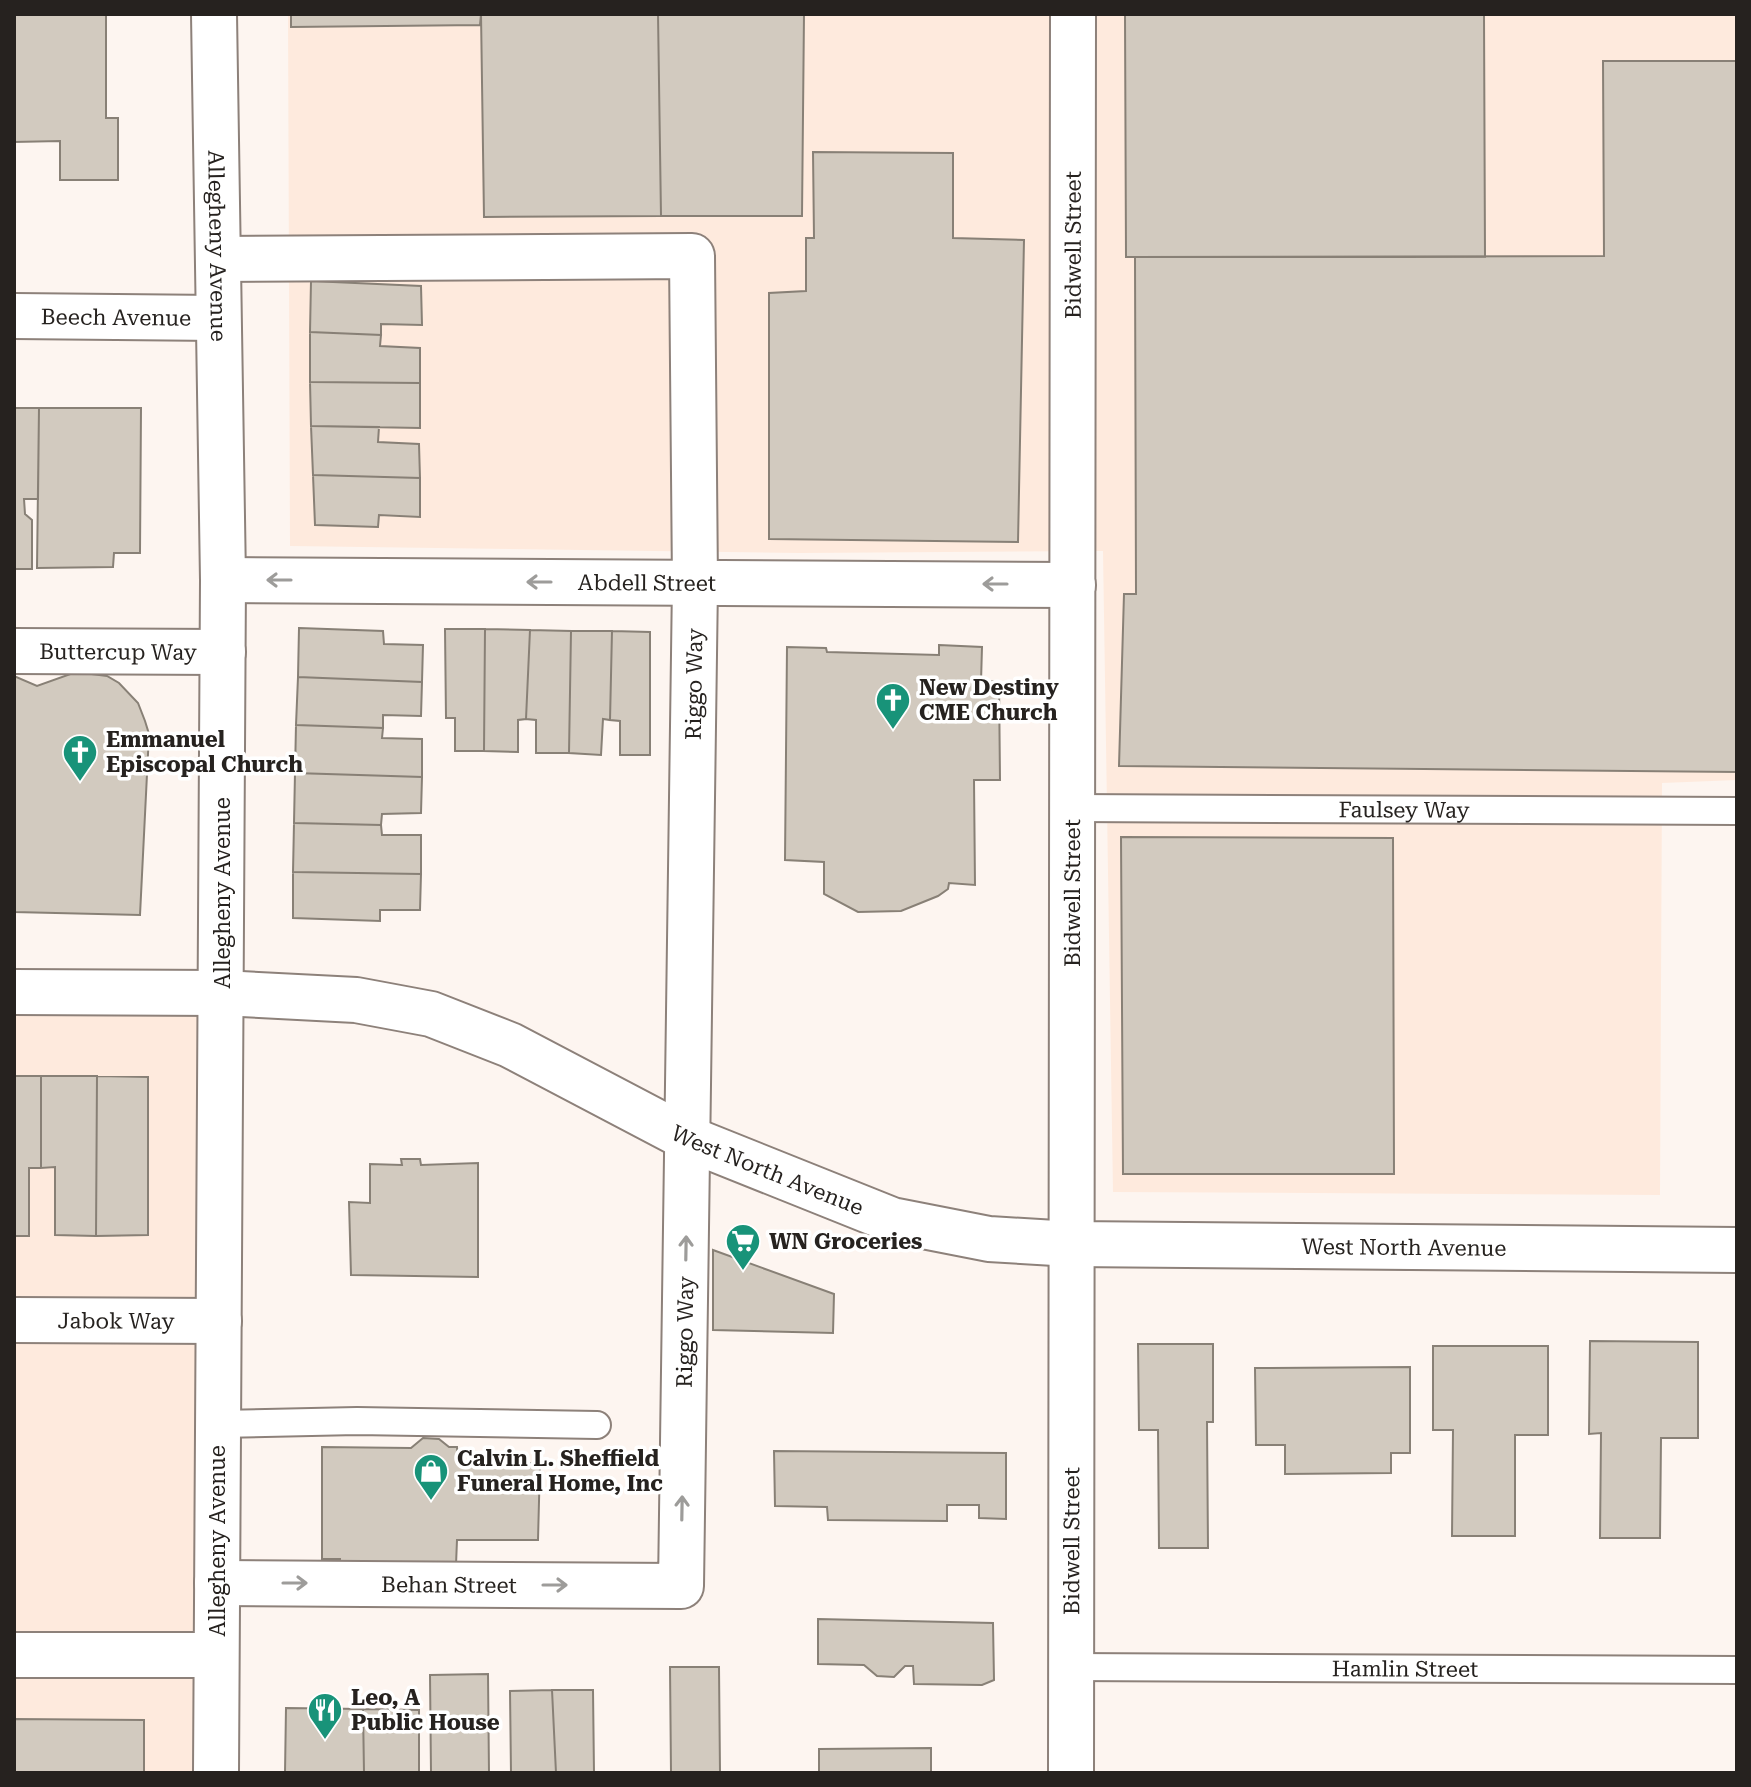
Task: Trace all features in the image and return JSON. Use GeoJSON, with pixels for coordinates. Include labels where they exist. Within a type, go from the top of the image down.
{"type":"FeatureCollection","features":[{"type":"Feature","properties":{"kind":"street","name":"Allegheny Avenue"},"geometry":{"type":"LineString","coordinates":[[214,14],[223,580],[216,1773]]}},
{"type":"Feature","properties":{"kind":"street","name":"Bidwell Street"},"geometry":{"type":"LineString","coordinates":[[1071,1773],[1073,14]]}},
{"type":"Feature","properties":{"kind":"street","name":"Riggo Way"},"geometry":{"type":"LineString","coordinates":[[218,259],[692,256],[695,583],[681,1586]]}},
{"type":"Feature","properties":{"kind":"street","name":"Beech Avenue"},"geometry":{"type":"LineString","coordinates":[[14,316],[218,318]]}},
{"type":"Feature","properties":{"kind":"street","name":"Abdell Street"},"geometry":{"type":"LineString","coordinates":[[223,580],[1073,585]]}},
{"type":"Feature","properties":{"kind":"street","name":"Buttercup Way"},"geometry":{"type":"LineString","coordinates":[[14,651],[223,652]]}},
{"type":"Feature","properties":{"kind":"street","name":"West North Avenue"},"geometry":{"type":"LineString","coordinates":[[14,992],[221,993],[356,1000],[431,1014],[510,1045],[687,1138],[892,1220],[989,1239],[1072,1244],[1737,1250]]}},
{"type":"Feature","properties":{"kind":"street","name":"Jabok Way"},"geometry":{"type":"LineString","coordinates":[[14,1320],[219,1321]]}},
{"type":"Feature","properties":{"kind":"street","name":"Behan Street"},"geometry":{"type":"LineString","coordinates":[[217,1583],[681,1586]]}},
{"type":"Feature","properties":{"kind":"street"},"geometry":{"type":"LineString","coordinates":[[14,1655],[216,1655]]}},
{"type":"Feature","properties":{"kind":"lane","name":"Faulsey Way"},"geometry":{"type":"LineString","coordinates":[[1072,808],[1737,811]]}},
{"type":"Feature","properties":{"kind":"lane"},"geometry":{"type":"LineString","coordinates":[[218,1424],[357,1421],[597,1425]]}},
{"type":"Feature","properties":{"kind":"lane","name":"Hamlin Street"},"geometry":{"type":"LineString","coordinates":[[1071,1667],[1737,1670]]}},
{"type":"Feature","properties":{"kind":"shaded area"},"geometry":{"type":"Polygon","coordinates":[[[288,14],[1737,14],[1737,780],[1662,783],[1660,1195],[1113,1192],[1103,551],[800,553],[290,546],[288,14]]]}},
{"type":"Feature","properties":{"kind":"shaded area"},"geometry":{"type":"Polygon","coordinates":[[[14,992],[221,993],[216,1773],[14,1773],[14,992]]]}},
{"type":"Feature","properties":{"kind":"building"},"geometry":{"type":"Polygon","coordinates":[[[14,14],[106,14],[106,118],[118,118],[118,180],[60,180],[60,141],[14,142],[14,14]]]}},
{"type":"Feature","properties":{"kind":"building"},"geometry":{"type":"Polygon","coordinates":[[[291,14],[481,14],[480,25],[291,27],[291,14]]]}},
{"type":"Feature","properties":{"kind":"building"},"geometry":{"type":"Polygon","coordinates":[[[481,14],[658,14],[661,216],[484,217],[481,14]]]}},
{"type":"Feature","properties":{"kind":"building"},"geometry":{"type":"Polygon","coordinates":[[[658,14],[804,14],[802,216],[661,216],[658,14]]]}},
{"type":"Feature","properties":{"kind":"building"},"geometry":{"type":"Polygon","coordinates":[[[1125,14],[1484,14],[1485,257],[1126,257],[1125,14]]]}},
{"type":"Feature","properties":{"kind":"building"},"geometry":{"type":"Polygon","coordinates":[[[1603,61],[1737,61],[1737,772],[1119,766],[1124,594],[1136,594],[1135,257],[1604,256],[1603,61]]]}},
{"type":"Feature","properties":{"kind":"building"},"geometry":{"type":"Polygon","coordinates":[[[813,152],[953,153],[953,238],[1024,240],[1018,542],[769,539],[769,293],[806,291],[806,238],[814,238],[813,152]]]}},
{"type":"Feature","properties":{"kind":"building"},"geometry":{"type":"Polygon","coordinates":[[[311,281],[421,286],[422,325],[381,324],[381,335],[310,332],[311,281]]]}},
{"type":"Feature","properties":{"kind":"building"},"geometry":{"type":"Polygon","coordinates":[[[310,332],[381,335],[380,346],[420,348],[420,383],[310,382],[310,332]]]}},
{"type":"Feature","properties":{"kind":"building"},"geometry":{"type":"Polygon","coordinates":[[[310,382],[420,383],[420,428],[311,426],[310,382]]]}},
{"type":"Feature","properties":{"kind":"building"},"geometry":{"type":"Polygon","coordinates":[[[14,408],[39,408],[38,499],[24,499],[25,514],[32,520],[32,569],[14,569],[14,408]]]}},
{"type":"Feature","properties":{"kind":"building"},"geometry":{"type":"Polygon","coordinates":[[[39,408],[141,408],[140,553],[114,553],[113,567],[37,568],[39,408]]]}},
{"type":"Feature","properties":{"kind":"building"},"geometry":{"type":"Polygon","coordinates":[[[311,426],[379,427],[378,442],[419,444],[420,478],[313,475],[311,426]]]}},
{"type":"Feature","properties":{"kind":"building"},"geometry":{"type":"Polygon","coordinates":[[[313,475],[420,478],[420,517],[379,515],[378,527],[315,525],[313,475]]]}},
{"type":"Feature","properties":{"kind":"building"},"geometry":{"type":"Polygon","coordinates":[[[299,628],[383,631],[384,644],[423,645],[422,682],[298,677],[299,628]]]}},
{"type":"Feature","properties":{"kind":"building"},"geometry":{"type":"Polygon","coordinates":[[[445,629],[485,629],[484,751],[455,751],[455,718],[446,718],[445,629]]]}},
{"type":"Feature","properties":{"kind":"building"},"geometry":{"type":"Polygon","coordinates":[[[485,629],[530,630],[526,719],[518,720],[518,752],[484,751],[485,629]]]}},
{"type":"Feature","properties":{"kind":"building"},"geometry":{"type":"Polygon","coordinates":[[[530,630],[571,631],[569,753],[536,753],[536,720],[526,719],[530,630]]]}},
{"type":"Feature","properties":{"kind":"building"},"geometry":{"type":"Polygon","coordinates":[[[571,631],[612,631],[610,720],[603,719],[601,755],[569,753],[571,631]]]}},
{"type":"Feature","properties":{"kind":"building"},"geometry":{"type":"Polygon","coordinates":[[[612,631],[650,632],[650,755],[620,755],[620,721],[610,720],[612,631]]]}},
{"type":"Feature","properties":{"kind":"building","name":"New Destiny CME Church"},"geometry":{"type":"Polygon","coordinates":[[[939,645],[982,647],[981,682],[999,681],[1000,780],[974,780],[975,885],[949,883],[948,889],[938,896],[901,911],[858,912],[824,894],[824,862],[785,860],[787,647],[826,648],[827,652],[939,655],[939,645]]]}},
{"type":"Feature","properties":{"kind":"building","name":"Emmanuel Episcopal Church"},"geometry":{"type":"Polygon","coordinates":[[[76,672],[107,676],[119,683],[138,703],[149,734],[140,915],[14,912],[14,676],[37,686],[76,672]]]}},
{"type":"Feature","properties":{"kind":"building"},"geometry":{"type":"Polygon","coordinates":[[[298,677],[422,682],[421,716],[383,715],[383,728],[296,725],[298,677]]]}},
{"type":"Feature","properties":{"kind":"building"},"geometry":{"type":"Polygon","coordinates":[[[296,725],[383,728],[382,738],[422,739],[422,777],[295,773],[296,725]]]}},
{"type":"Feature","properties":{"kind":"building"},"geometry":{"type":"Polygon","coordinates":[[[295,773],[422,777],[421,813],[382,814],[381,825],[294,823],[295,773]]]}},
{"type":"Feature","properties":{"kind":"building"},"geometry":{"type":"Polygon","coordinates":[[[294,823],[381,825],[382,835],[421,835],[421,874],[293,872],[294,823]]]}},
{"type":"Feature","properties":{"kind":"building"},"geometry":{"type":"Polygon","coordinates":[[[1121,837],[1393,838],[1394,1174],[1123,1174],[1121,837]]]}},
{"type":"Feature","properties":{"kind":"building"},"geometry":{"type":"Polygon","coordinates":[[[293,872],[421,874],[420,910],[380,910],[380,921],[293,918],[293,872]]]}},
{"type":"Feature","properties":{"kind":"building"},"geometry":{"type":"Polygon","coordinates":[[[14,1076],[41,1076],[41,1168],[29,1168],[29,1236],[14,1236],[14,1076]]]}},
{"type":"Feature","properties":{"kind":"building"},"geometry":{"type":"Polygon","coordinates":[[[41,1076],[97,1076],[96,1236],[55,1235],[55,1167],[41,1168],[41,1076]]]}},
{"type":"Feature","properties":{"kind":"building"},"geometry":{"type":"Polygon","coordinates":[[[97,1076],[148,1077],[148,1235],[96,1236],[97,1076]]]}},
{"type":"Feature","properties":{"kind":"building"},"geometry":{"type":"Polygon","coordinates":[[[401,1159],[420,1159],[421,1165],[478,1163],[478,1277],[351,1275],[349,1202],[370,1203],[370,1164],[402,1165],[401,1159]]]}},
{"type":"Feature","properties":{"kind":"building","name":"WN Groceries"},"geometry":{"type":"Polygon","coordinates":[[[713,1250],[834,1294],[833,1333],[713,1330],[713,1250]]]}},
{"type":"Feature","properties":{"kind":"building"},"geometry":{"type":"Polygon","coordinates":[[[1590,1341],[1698,1342],[1698,1438],[1661,1438],[1660,1538],[1600,1538],[1601,1433],[1589,1434],[1590,1341]]]}},
{"type":"Feature","properties":{"kind":"building"},"geometry":{"type":"Polygon","coordinates":[[[1138,1344],[1213,1344],[1213,1422],[1207,1422],[1208,1548],[1159,1548],[1158,1430],[1139,1430],[1138,1344]]]}},
{"type":"Feature","properties":{"kind":"building"},"geometry":{"type":"Polygon","coordinates":[[[1433,1346],[1548,1346],[1548,1435],[1515,1435],[1515,1536],[1452,1536],[1453,1430],[1433,1430],[1433,1346]]]}},
{"type":"Feature","properties":{"kind":"building"},"geometry":{"type":"Polygon","coordinates":[[[1410,1367],[1410,1453],[1391,1453],[1391,1473],[1285,1474],[1285,1445],[1256,1445],[1255,1368],[1410,1367]]]}},
{"type":"Feature","properties":{"kind":"building","name":"Calvin L. Sheffield Funeral Home, Inc"},"geometry":{"type":"Polygon","coordinates":[[[423,1438],[439,1439],[449,1447],[457,1447],[458,1463],[540,1463],[538,1540],[457,1540],[456,1565],[340,1565],[340,1559],[322,1559],[322,1447],[411,1448],[423,1438]]]}},
{"type":"Feature","properties":{"kind":"building"},"geometry":{"type":"Polygon","coordinates":[[[774,1451],[1006,1453],[1006,1519],[979,1518],[979,1505],[947,1505],[947,1521],[828,1520],[827,1507],[775,1506],[774,1451]]]}},
{"type":"Feature","properties":{"kind":"building"},"geometry":{"type":"Polygon","coordinates":[[[818,1619],[993,1623],[994,1680],[982,1685],[914,1684],[913,1666],[905,1666],[894,1677],[877,1676],[864,1665],[818,1664],[818,1619]]]}},
{"type":"Feature","properties":{"kind":"building"},"geometry":{"type":"Polygon","coordinates":[[[670,1667],[719,1667],[720,1773],[671,1773],[670,1667]]]}},
{"type":"Feature","properties":{"kind":"building"},"geometry":{"type":"Polygon","coordinates":[[[488,1674],[489,1773],[425,1773],[431,1772],[430,1675],[488,1674]]]}},
{"type":"Feature","properties":{"kind":"building"},"geometry":{"type":"Polygon","coordinates":[[[552,1690],[593,1690],[594,1773],[556,1773],[552,1690]]]}},
{"type":"Feature","properties":{"kind":"building"},"geometry":{"type":"Polygon","coordinates":[[[552,1690],[556,1773],[511,1773],[510,1691],[552,1690]]]}},
{"type":"Feature","properties":{"kind":"building","name":"Leo, A Public House"},"geometry":{"type":"Polygon","coordinates":[[[286,1708],[363,1709],[364,1773],[285,1773],[286,1708]]]}},
{"type":"Feature","properties":{"kind":"building"},"geometry":{"type":"Polygon","coordinates":[[[363,1709],[419,1710],[419,1773],[364,1773],[363,1709]]]}},
{"type":"Feature","properties":{"kind":"building"},"geometry":{"type":"Polygon","coordinates":[[[14,1719],[144,1720],[144,1773],[14,1773],[14,1719]]]}},
{"type":"Feature","properties":{"kind":"building"},"geometry":{"type":"Polygon","coordinates":[[[931,1748],[931,1773],[819,1773],[819,1749],[931,1748]]]}},
{"type":"Feature","properties":{"kind":"place","name":"New Destiny CME Church"},"geometry":{"type":"Point","coordinates":[893,731]}},
{"type":"Feature","properties":{"kind":"place","name":"Emmanuel Episcopal Church"},"geometry":{"type":"Point","coordinates":[80,783]}},
{"type":"Feature","properties":{"kind":"place","name":"WN Groceries"},"geometry":{"type":"Point","coordinates":[743,1272]}},
{"type":"Feature","properties":{"kind":"place","name":"Calvin L. Sheffield Funeral Home, Inc"},"geometry":{"type":"Point","coordinates":[431,1502]}},
{"type":"Feature","properties":{"kind":"place","name":"Leo, A Public House"},"geometry":{"type":"Point","coordinates":[325,1741]}}]}
